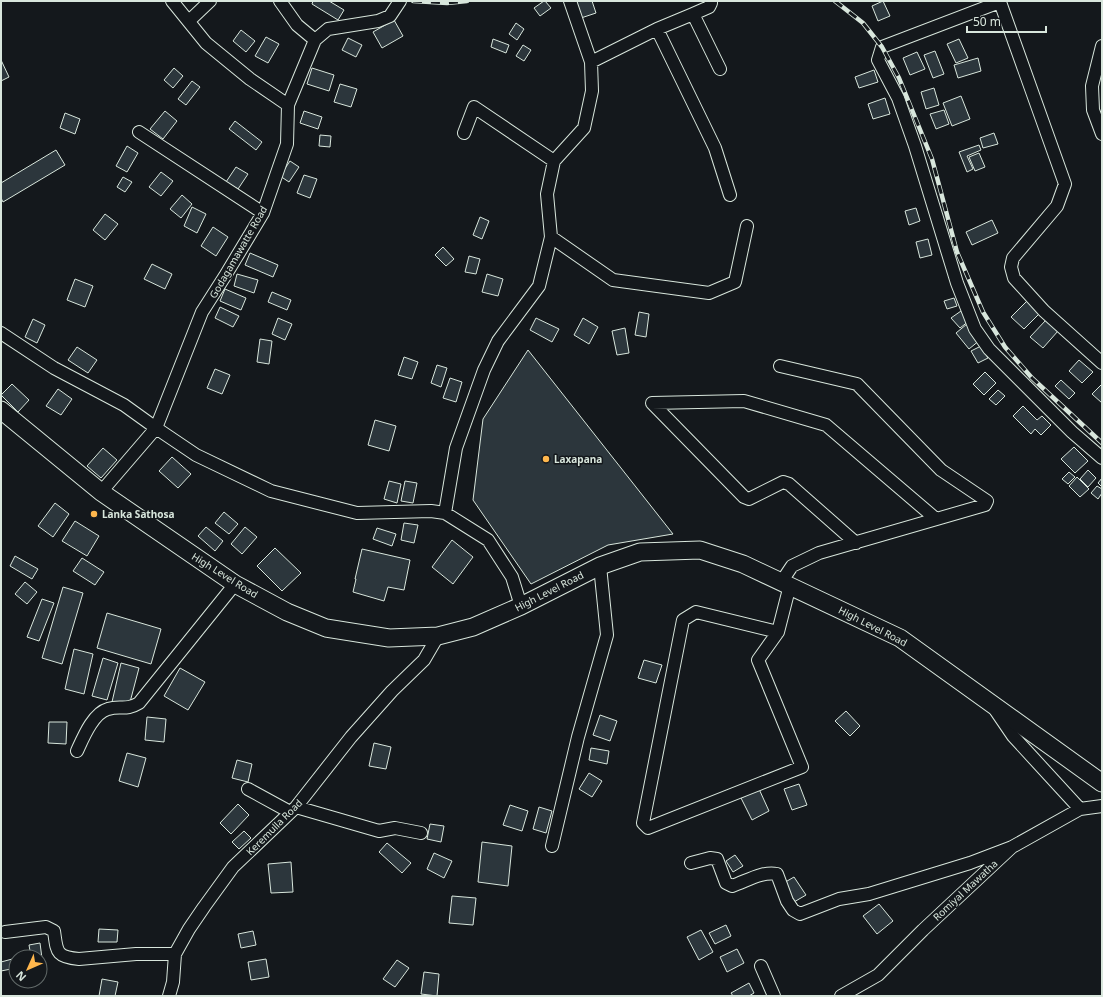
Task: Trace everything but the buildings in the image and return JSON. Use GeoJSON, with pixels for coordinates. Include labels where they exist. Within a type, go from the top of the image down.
{"type":"FeatureCollection","features":[{"type":"Feature","properties":{"kind":"highway","name":"High Level Road"},"geometry":{"type":"LineString","coordinates":[[1,410],[101,492],[235,584],[287,612],[326,628],[389,638],[438,636],[473,627],[521,606],[600,566],[640,552],[700,550],[743,564],[900,638],[1102,783]]}},
{"type":"Feature","properties":{"kind":"street"},"geometry":{"type":"LineString","coordinates":[[172,1],[206,44],[250,79],[288,105]]}},
{"type":"Feature","properties":{"kind":"street"},"geometry":{"type":"LineString","coordinates":[[189,21],[210,1]]}},
{"type":"Feature","properties":{"kind":"street"},"geometry":{"type":"LineString","coordinates":[[280,1],[297,25],[315,40],[328,29],[378,22],[390,16],[400,1]]}},
{"type":"Feature","properties":{"kind":"street"},"geometry":{"type":"LineString","coordinates":[[445,513],[456,448],[484,370],[498,341],[539,286],[551,237],[547,194],[554,160],[584,128],[592,91],[591,62],[570,1]]}},
{"type":"Feature","properties":{"kind":"street"},"geometry":{"type":"LineString","coordinates":[[1100,356],[1044,311],[1014,278],[1012,273],[1011,268],[1013,258],[1057,206],[1065,184],[999,2],[882,47],[878,60],[898,98],[915,146],[957,283],[975,329],[989,349],[1072,432],[1102,458]]}},
{"type":"Feature","properties":{"kind":"street"},"geometry":{"type":"LineString","coordinates":[[591,62],[657,29],[709,7],[711,3]]}},
{"type":"Feature","properties":{"kind":"street"},"geometry":{"type":"LineString","coordinates":[[693,14],[720,69]]}},
{"type":"Feature","properties":{"kind":"street"},"geometry":{"type":"LineString","coordinates":[[657,29],[715,148],[730,195]]}},
{"type":"Feature","properties":{"kind":"street","name":"Godagamawatte Road"},"geometry":{"type":"LineString","coordinates":[[101,492],[156,428],[202,312],[226,276],[263,213],[287,144],[288,105],[315,40]]}},
{"type":"Feature","properties":{"kind":"street"},"geometry":{"type":"LineString","coordinates":[[1102,46],[1092,86],[1093,110],[1102,134]]}},
{"type":"Feature","properties":{"kind":"street"},"geometry":{"type":"LineString","coordinates":[[464,133],[474,107],[554,160]]}},
{"type":"Feature","properties":{"kind":"street"},"geometry":{"type":"LineString","coordinates":[[139,132],[263,213]]}},
{"type":"Feature","properties":{"kind":"street"},"geometry":{"type":"LineString","coordinates":[[551,237],[612,280],[709,293],[735,282],[747,226]]}},
{"type":"Feature","properties":{"kind":"street"},"geometry":{"type":"LineString","coordinates":[[1,333],[54,368],[124,405],[196,455],[271,491],[357,513],[431,511],[445,513],[488,540],[512,577],[521,606]]}},
{"type":"Feature","properties":{"kind":"street"},"geometry":{"type":"LineString","coordinates":[[778,632],[696,612],[683,620],[643,824],[648,828],[802,767],[758,660],[778,632],[786,583],[792,566],[819,553],[985,505],[987,501],[941,470],[857,384],[780,366]]}},
{"type":"Feature","properties":{"kind":"street"},"geometry":{"type":"LineString","coordinates":[[856,543],[789,484],[783,482],[749,498],[744,497],[652,403],[744,401],[826,425],[936,519]]}},
{"type":"Feature","properties":{"kind":"street"},"geometry":{"type":"LineString","coordinates":[[552,846],[578,737],[607,635],[600,566]]}},
{"type":"Feature","properties":{"kind":"street"},"geometry":{"type":"LineString","coordinates":[[77,751],[89,726],[101,712],[109,708],[130,708],[138,703],[235,584]]}},
{"type":"Feature","properties":{"kind":"street","name":"Keremulla Road"},"geometry":{"type":"LineString","coordinates":[[169,996],[173,982],[175,954],[188,929],[233,867],[293,809],[351,738],[392,691],[424,660],[438,636]]}},
{"type":"Feature","properties":{"kind":"street"},"geometry":{"type":"LineString","coordinates":[[991,702],[1013,736],[1080,809]]}},
{"type":"Feature","properties":{"kind":"street"},"geometry":{"type":"LineString","coordinates":[[248,789],[293,809],[379,831],[395,828],[421,833]]}},
{"type":"Feature","properties":{"kind":"street","name":"Romiyal Mawatha"},"geometry":{"type":"LineString","coordinates":[[841,996],[878,975],[923,930],[1012,847],[1080,809],[1102,806]]}},
{"type":"Feature","properties":{"kind":"street"},"geometry":{"type":"LineString","coordinates":[[691,864],[710,858],[717,859],[726,883],[732,886],[762,874],[777,874],[787,901],[793,910],[800,914],[839,899],[869,894],[970,863],[1012,847]]}},
{"type":"Feature","properties":{"kind":"street"},"geometry":{"type":"LineString","coordinates":[[5,932],[46,926],[54,931],[55,945],[61,955],[78,960],[136,954],[175,954]]}},
{"type":"Feature","properties":{"kind":"street"},"geometry":{"type":"LineString","coordinates":[[761,966],[774,996]]}},
{"type":"Feature","properties":{"kind":"railway"},"geometry":{"type":"LineString","coordinates":[[413,1],[447,3],[467,1]]}},
{"type":"Feature","properties":{"kind":"railway"},"geometry":{"type":"LineString","coordinates":[[835,1],[863,23],[882,47],[899,78],[932,159],[957,252],[983,312],[1005,347],[1032,378],[1102,443]]}},
{"type":"Feature","properties":{"kind":"place","name":"Laxapana"},"geometry":{"type":"Point","coordinates":[546,459]}},
{"type":"Feature","properties":{"kind":"place","name":"Lanka Sathosa"},"geometry":{"type":"Point","coordinates":[94,514]}}]}
